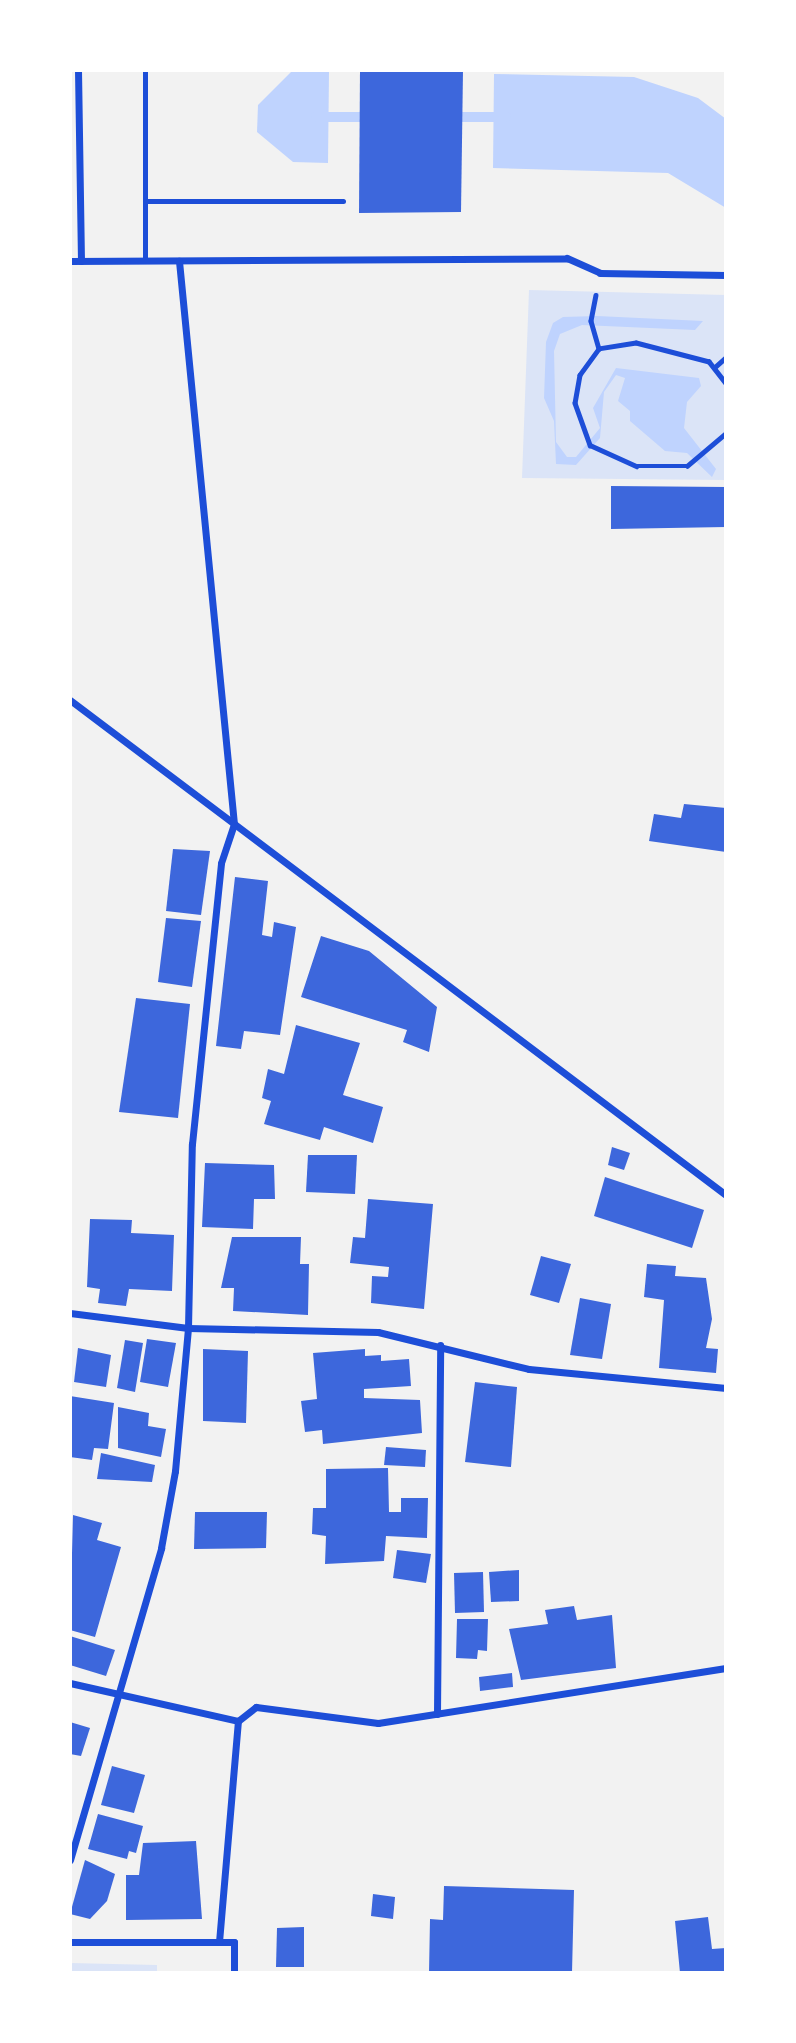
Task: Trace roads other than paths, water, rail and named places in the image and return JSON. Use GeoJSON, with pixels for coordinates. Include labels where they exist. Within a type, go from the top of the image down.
{"type":"FeatureCollection","features":[{"type":"Feature","properties":{"kind":"street"},"geometry":{"type":"LineString","coordinates":[[78,70],[81,261]]}},
{"type":"Feature","properties":{"kind":"street"},"geometry":{"type":"LineString","coordinates":[[70,261],[567,258],[600,274],[726,275]]}},
{"type":"Feature","properties":{"kind":"street"},"geometry":{"type":"LineString","coordinates":[[70,1860],[121,1694],[176,1471],[188,1328],[192,1144],[221,863],[234,824],[179,261]]}},
{"type":"Feature","properties":{"kind":"street"},"geometry":{"type":"LineString","coordinates":[[70,700],[726,1195]]}},
{"type":"Feature","properties":{"kind":"street"},"geometry":{"type":"LineString","coordinates":[[70,1313],[188,1328],[377,1332],[440,1345],[529,1369],[726,1388]]}},
{"type":"Feature","properties":{"kind":"street"},"geometry":{"type":"LineString","coordinates":[[438,1714],[440,1345]]}},
{"type":"Feature","properties":{"kind":"street"},"geometry":{"type":"LineString","coordinates":[[219,1942],[238,1721],[256,1707],[378,1723],[726,1668]]}},
{"type":"Feature","properties":{"kind":"street"},"geometry":{"type":"LineString","coordinates":[[70,1683],[238,1721]]}},
{"type":"Feature","properties":{"kind":"street"},"geometry":{"type":"LineString","coordinates":[[70,1942],[234,1942],[234,1973]]}},
{"type":"Feature","properties":{"kind":"lane"},"geometry":{"type":"LineString","coordinates":[[145,70],[145,261]]}},
{"type":"Feature","properties":{"kind":"lane"},"geometry":{"type":"LineString","coordinates":[[145,201],[343,201]]}},
{"type":"Feature","properties":{"kind":"water"},"geometry":{"type":"Polygon","coordinates":[[[292,71],[329,72],[328,163],[293,162],[257,132],[258,105],[292,71]]]}},
{"type":"Feature","properties":{"kind":"water"},"geometry":{"type":"Polygon","coordinates":[[[494,74],[634,77],[698,98],[726,119],[726,208],[668,173],[493,168],[494,74]]]}},
{"type":"Feature","properties":{"kind":"water"},"geometry":{"type":"Polygon","coordinates":[[[563,317],[703,321],[695,330],[582,325],[560,334],[554,351],[556,442],[567,457],[576,457],[600,428],[593,408],[616,368],[699,378],[701,386],[687,402],[684,428],[716,469],[712,477],[687,453],[665,451],[630,421],[630,411],[618,401],[625,378],[616,375],[604,392],[600,438],[576,465],[556,464],[554,421],[544,398],[546,342],[553,323],[563,317]]]}},
{"type":"Feature","properties":{"kind":"waterway"},"geometry":{"type":"LineString","coordinates":[[316,117],[373,117]]}},
{"type":"Feature","properties":{"kind":"waterway"},"geometry":{"type":"LineString","coordinates":[[449,117],[506,117]]}}]}
